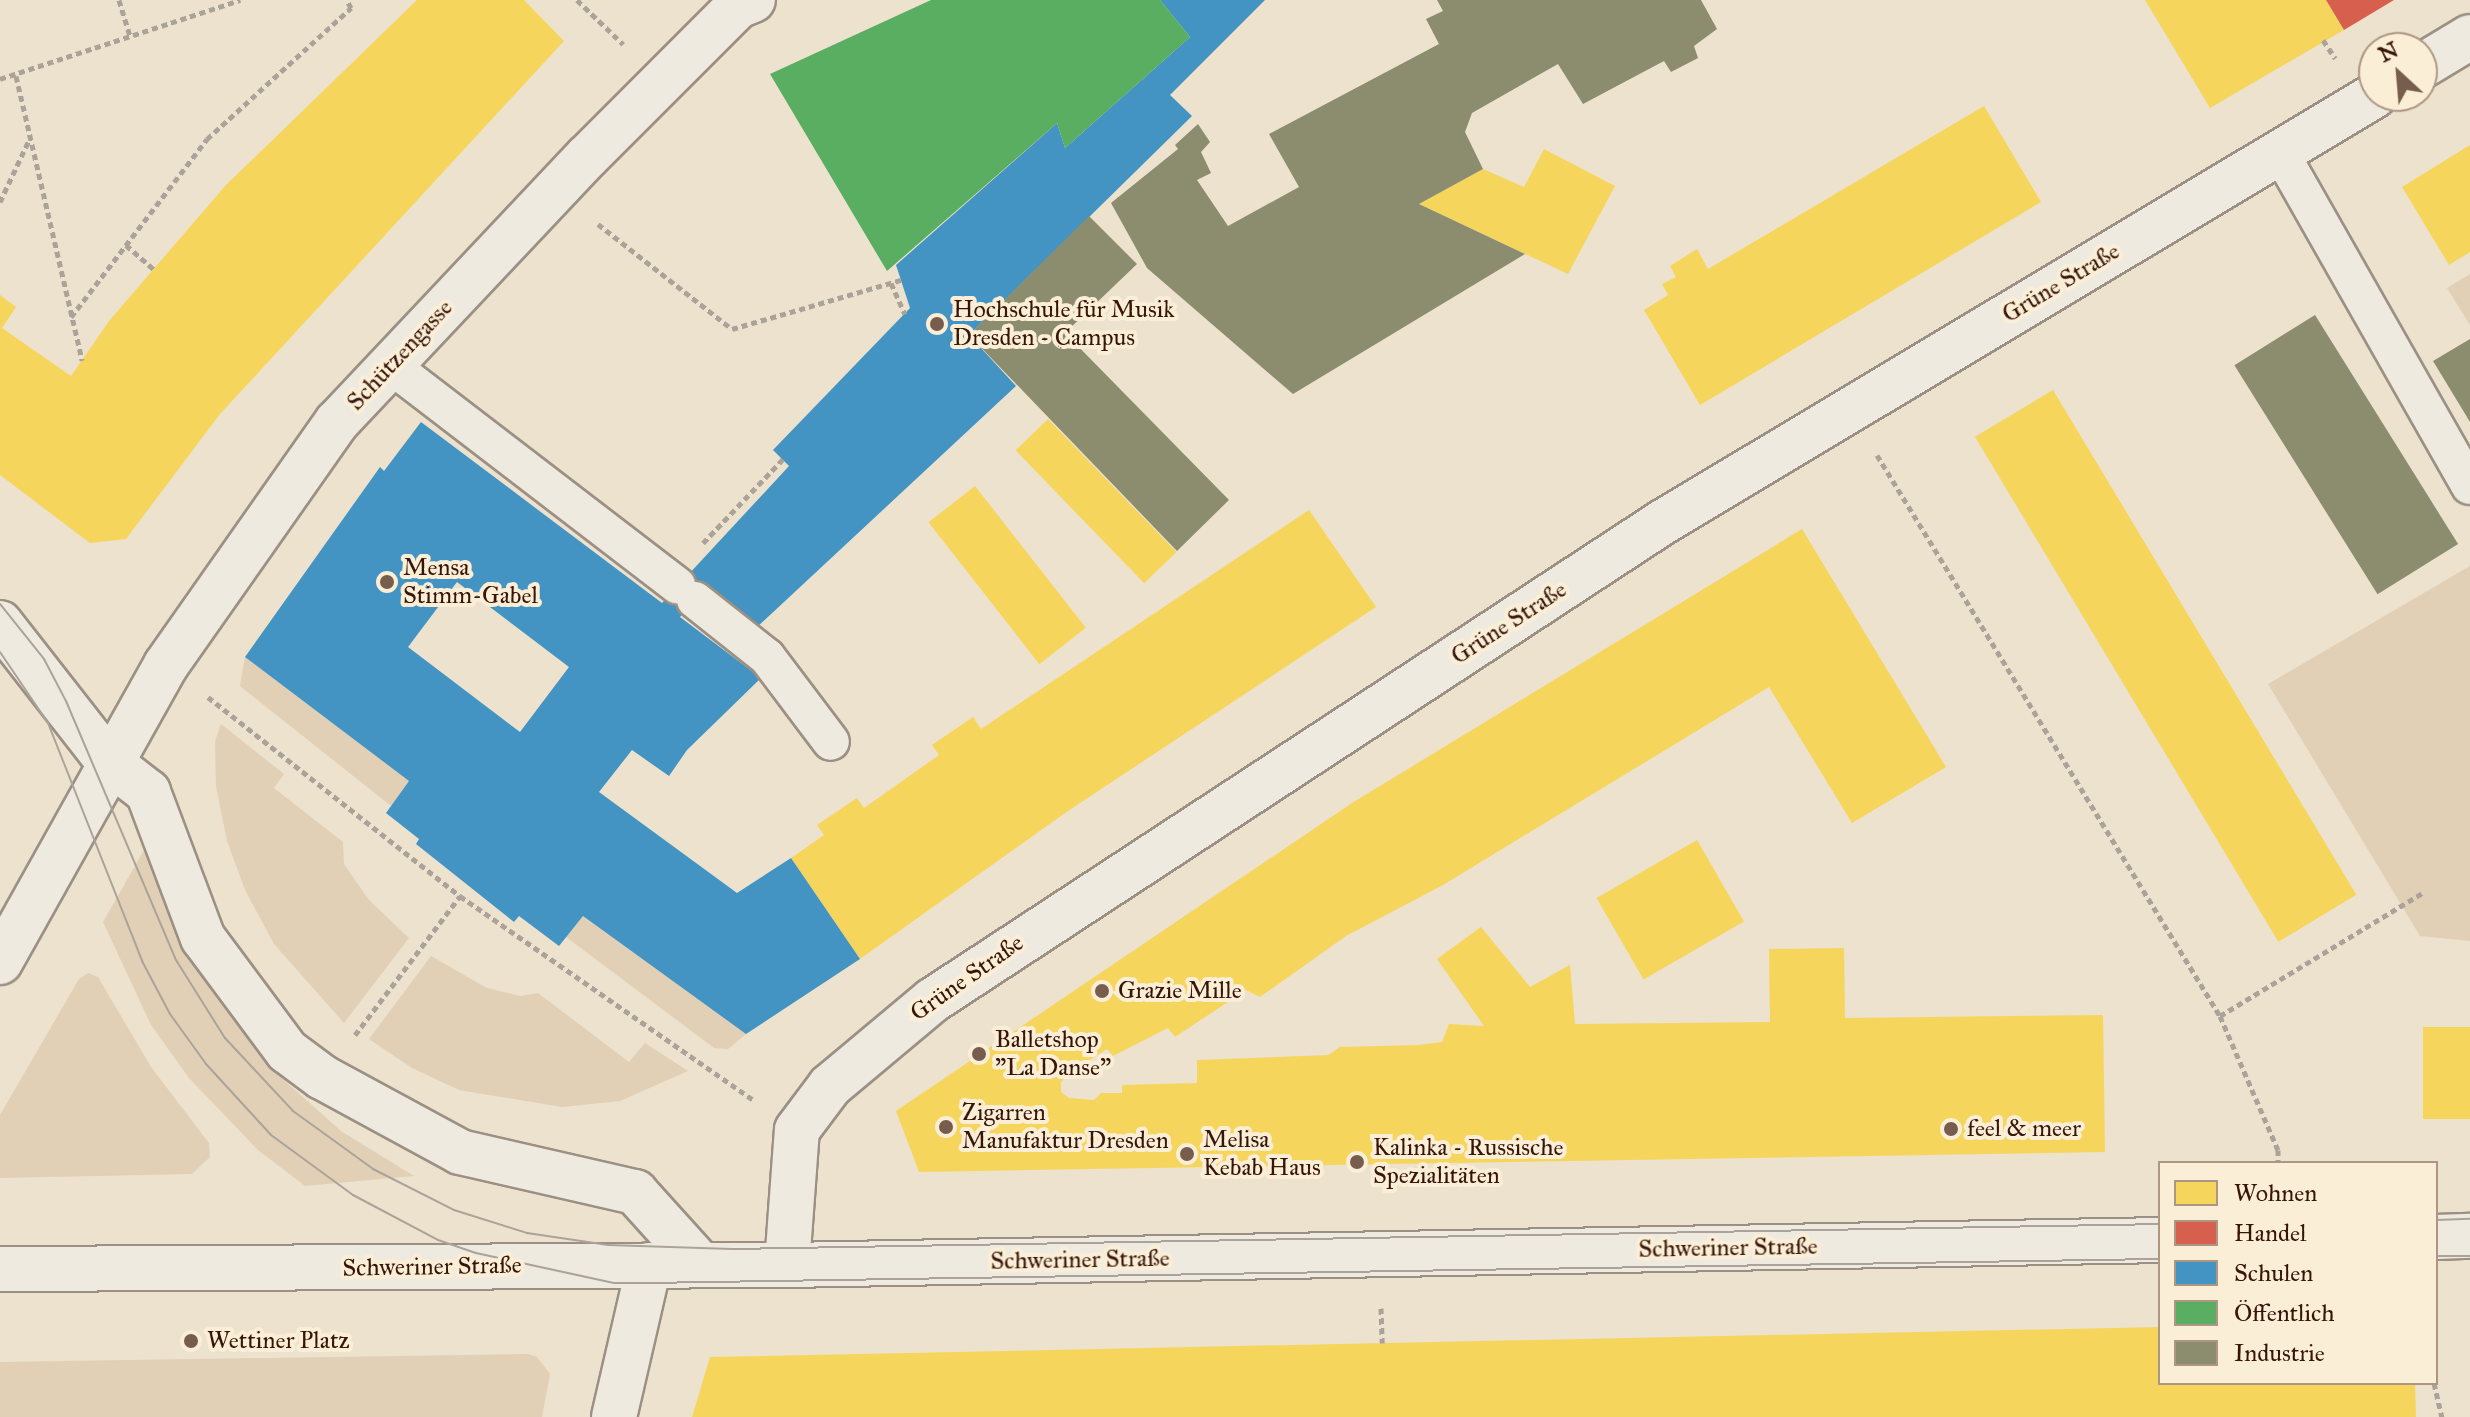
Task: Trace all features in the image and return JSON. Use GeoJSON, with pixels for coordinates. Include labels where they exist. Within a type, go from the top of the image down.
{"type":"FeatureCollection","features":[{"type":"Feature","properties":{"kind":"street","name":"Schützengasse"},"geometry":{"type":"LineString","coordinates":[[108,761],[166,665],[337,422],[662,82],[738,6],[753,0]]}},
{"type":"Feature","properties":{"kind":"street"},"geometry":{"type":"LineString","coordinates":[[2438,56],[2470,37]]}},
{"type":"Feature","properties":{"kind":"street","name":"Grüne Straße"},"geometry":{"type":"LineString","coordinates":[[797,1130],[830,1086],[864,1054],[1031,933],[1663,522],[2358,106]]}},
{"type":"Feature","properties":{"kind":"street"},"geometry":{"type":"LineString","coordinates":[[0,623],[108,761],[148,792],[193,914],[220,963],[287,1051],[322,1077],[460,1152],[635,1192],[701,1265]]}},
{"type":"Feature","properties":{"kind":"street"},"geometry":{"type":"LineString","coordinates":[[0,962],[108,761]]}},
{"type":"Feature","properties":{"kind":"street"},"geometry":{"type":"LineString","coordinates":[[787,1265],[797,1130]]}},
{"type":"Feature","properties":{"kind":"street"},"geometry":{"type":"LineString","coordinates":[[2438,1237],[2470,1236]]}},
{"type":"Feature","properties":{"kind":"street","name":"Schweriner Straße"},"geometry":{"type":"LineString","coordinates":[[0,1269],[787,1265],[2158,1240]]}},
{"type":"Feature","properties":{"kind":"street"},"geometry":{"type":"LineString","coordinates":[[614,1417],[649,1265]]}},
{"type":"Feature","properties":{"kind":"lane"},"geometry":{"type":"LineString","coordinates":[[2280,152],[2470,486]]}},
{"type":"Feature","properties":{"kind":"lane"},"geometry":{"type":"LineString","coordinates":[[390,365],[767,657],[831,742]]}},
{"type":"Feature","properties":{"kind":"path"},"geometry":{"type":"LineString","coordinates":[[119,0],[130,38]]}},
{"type":"Feature","properties":{"kind":"path"},"geometry":{"type":"LineString","coordinates":[[0,79],[240,0]]}},
{"type":"Feature","properties":{"kind":"path"},"geometry":{"type":"LineString","coordinates":[[71,317],[207,139],[351,8],[347,0]]}},
{"type":"Feature","properties":{"kind":"path"},"geometry":{"type":"LineString","coordinates":[[577,0],[662,82]]}},
{"type":"Feature","properties":{"kind":"path"},"geometry":{"type":"LineString","coordinates":[[16,76],[82,360]]}},
{"type":"Feature","properties":{"kind":"path"},"geometry":{"type":"LineString","coordinates":[[0,202],[30,138]]}},
{"type":"Feature","properties":{"kind":"path"},"geometry":{"type":"LineString","coordinates":[[556,191],[732,329],[901,280]]}},
{"type":"Feature","properties":{"kind":"path"},"geometry":{"type":"LineString","coordinates":[[126,245],[154,269]]}},
{"type":"Feature","properties":{"kind":"path"},"geometry":{"type":"LineString","coordinates":[[891,283],[905,314]]}},
{"type":"Feature","properties":{"kind":"path"},"geometry":{"type":"LineString","coordinates":[[1850,410],[2220,1016],[2278,1150],[2278,1161]]}},
{"type":"Feature","properties":{"kind":"path"},"geometry":{"type":"LineString","coordinates":[[680,588],[783,459]]}},
{"type":"Feature","properties":{"kind":"path"},"geometry":{"type":"LineString","coordinates":[[166,665],[460,896],[797,1130]]}},
{"type":"Feature","properties":{"kind":"path"},"geometry":{"type":"LineString","coordinates":[[2220,1016],[2424,892]]}},
{"type":"Feature","properties":{"kind":"path"},"geometry":{"type":"LineString","coordinates":[[322,1077],[460,896]]}},
{"type":"Feature","properties":{"kind":"path"},"geometry":{"type":"LineString","coordinates":[[2434,1385],[2442,1417]]}},
{"type":"Feature","properties":{"kind":"shaded area"},"geometry":{"type":"Polygon","coordinates":[[[2470,274],[2470,325],[2447,288],[2470,274]]]}},
{"type":"Feature","properties":{"kind":"shaded area"},"geometry":{"type":"Polygon","coordinates":[[[2470,566],[2470,941],[2420,936],[2268,684],[2470,566]]]}},
{"type":"Feature","properties":{"kind":"shaded area"},"geometry":{"type":"Polygon","coordinates":[[[245,657],[409,781],[391,806],[240,686],[245,657]]]}},
{"type":"Feature","properties":{"kind":"shaded area"},"geometry":{"type":"Polygon","coordinates":[[[221,724],[284,774],[274,788],[343,842],[344,864],[369,900],[409,938],[344,1023],[274,944],[245,890],[227,841],[216,786],[215,741],[221,724]]]}},
{"type":"Feature","properties":{"kind":"shaded area"},"geometry":{"type":"Polygon","coordinates":[[[144,850],[189,954],[267,1065],[341,1131],[414,1176],[305,1186],[258,1150],[189,1078],[151,1025],[103,922],[144,850]]]}},
{"type":"Feature","properties":{"kind":"shaded area"},"geometry":{"type":"Polygon","coordinates":[[[583,916],[746,1034],[728,1049],[714,1048],[566,937],[583,916]]]}},
{"type":"Feature","properties":{"kind":"shaded area"},"geometry":{"type":"Polygon","coordinates":[[[431,956],[487,988],[521,996],[538,993],[629,1062],[645,1043],[688,1071],[620,1101],[562,1107],[459,1090],[412,1068],[369,1039],[431,956]]]}},
{"type":"Feature","properties":{"kind":"shaded area"},"geometry":{"type":"Polygon","coordinates":[[[88,973],[98,977],[151,1067],[209,1143],[210,1157],[192,1174],[0,1178],[0,1115],[79,979],[88,973]]]}},
{"type":"Feature","properties":{"kind":"shaded area"},"geometry":{"type":"Polygon","coordinates":[[[528,1354],[537,1357],[550,1374],[542,1417],[0,1417],[0,1362],[528,1354]]]}},
{"type":"Feature","properties":{"kind":"building: Wohnen"},"geometry":{"type":"Polygon","coordinates":[[[417,0],[524,0],[564,41],[220,414],[126,539],[90,543],[0,475],[0,295],[16,307],[2,328],[71,376],[109,321],[226,185],[417,0]]]}},
{"type":"Feature","properties":{"kind":"building: Wohnen"},"geometry":{"type":"Polygon","coordinates":[[[2145,0],[2326,0],[2344,30],[2210,108],[2145,0]]]}},
{"type":"Feature","properties":{"kind":"building: Wohnen"},"geometry":{"type":"Polygon","coordinates":[[[1984,106],[2041,202],[1700,405],[1644,310],[1668,295],[1662,284],[1676,277],[1670,266],[1697,249],[1708,269],[1984,106]]]}},
{"type":"Feature","properties":{"kind":"building: Wohnen"},"geometry":{"type":"Polygon","coordinates":[[[2470,145],[2470,252],[2449,265],[2402,187],[2470,145]]]}},
{"type":"Feature","properties":{"kind":"building: Wohnen"},"geometry":{"type":"Polygon","coordinates":[[[1544,149],[1615,186],[1568,274],[1419,204],[1483,169],[1524,187],[1544,149]]]}},
{"type":"Feature","properties":{"kind":"building: Wohnen"},"geometry":{"type":"Polygon","coordinates":[[[2053,390],[2356,895],[2278,942],[1975,437],[2053,390]]]}},
{"type":"Feature","properties":{"kind":"building: Wohnen"},"geometry":{"type":"Polygon","coordinates":[[[1048,419],[1177,552],[1144,583],[1016,450],[1048,419]]]}},
{"type":"Feature","properties":{"kind":"building: Wohnen"},"geometry":{"type":"Polygon","coordinates":[[[975,486],[1086,628],[1039,664],[929,522],[975,486]]]}},
{"type":"Feature","properties":{"kind":"building: Wohnen"},"geometry":{"type":"Polygon","coordinates":[[[1309,510],[1376,607],[1065,813],[860,959],[791,858],[824,835],[817,825],[857,798],[864,808],[939,755],[932,745],[973,717],[981,729],[1309,510]]]}},
{"type":"Feature","properties":{"kind":"building: Wohnen"},"geometry":{"type":"Polygon","coordinates":[[[1802,529],[1946,767],[1852,823],[1769,687],[1443,885],[1346,936],[1260,997],[1246,990],[1175,1037],[1168,1028],[1113,1056],[1107,1049],[1069,1073],[1061,1082],[1061,1092],[1069,1098],[1094,1100],[1101,1093],[1122,1093],[1122,1085],[1197,1083],[1197,1060],[1328,1055],[1340,1047],[1419,1045],[1442,1042],[1449,1024],[1484,1026],[1437,959],[1481,927],[1530,987],[1570,965],[1575,1024],[1770,1022],[1769,949],[1844,948],[1845,1018],[2103,1015],[2105,1152],[919,1172],[896,1111],[1352,803],[1802,529]]]}},
{"type":"Feature","properties":{"kind":"building: Wohnen"},"geometry":{"type":"Polygon","coordinates":[[[1697,840],[1744,921],[1644,979],[1597,898],[1697,840]]]}},
{"type":"Feature","properties":{"kind":"building: Wohnen"},"geometry":{"type":"Polygon","coordinates":[[[2423,1027],[2470,1027],[2470,1119],[2423,1119],[2423,1027]]]}},
{"type":"Feature","properties":{"kind":"building: Wohnen"},"geometry":{"type":"Polygon","coordinates":[[[2158,1327],[2158,1385],[2415,1385],[2416,1417],[692,1417],[710,1357],[2158,1327]]]}},
{"type":"Feature","properties":{"kind":"building: Handel"},"geometry":{"type":"Polygon","coordinates":[[[2326,0],[2394,0],[2344,30],[2326,0]]]}},
{"type":"Feature","properties":{"kind":"building: Schulen"},"geometry":{"type":"Polygon","coordinates":[[[1160,0],[1265,0],[1170,95],[1192,116],[969,335],[1016,386],[755,629],[708,584],[680,617],[761,678],[687,750],[669,776],[632,750],[599,792],[737,893],[791,858],[860,959],[746,1034],[583,916],[559,946],[519,916],[514,922],[416,844],[419,839],[386,813],[409,781],[245,657],[380,467],[384,471],[421,422],[662,603],[789,466],[773,450],[910,308],[896,265],[1057,123],[1065,148],[1190,37],[1160,0]],[[457,582],[408,647],[520,732],[569,667],[457,582]]]}},
{"type":"Feature","properties":{"kind":"building: Öffentlich"},"geometry":{"type":"Polygon","coordinates":[[[931,0],[1160,0],[1190,37],[1065,148],[1057,123],[887,271],[770,74],[931,0]]]}},
{"type":"Feature","properties":{"kind":"building: Industrie"},"geometry":{"type":"Polygon","coordinates":[[[1437,0],[1701,0],[1717,29],[1694,46],[1698,58],[1671,72],[1664,61],[1583,104],[1558,64],[1472,113],[1465,132],[1483,169],[1419,204],[1525,254],[1293,394],[1147,268],[1111,203],[1178,149],[1175,145],[1198,124],[1210,142],[1201,152],[1211,173],[1197,180],[1228,226],[1299,187],[1269,134],[1439,44],[1426,19],[1443,11],[1437,0]]]}},
{"type":"Feature","properties":{"kind":"building: Industrie"},"geometry":{"type":"Polygon","coordinates":[[[1089,216],[1137,264],[1065,333],[1229,500],[1177,551],[969,335],[1089,216]]]}},
{"type":"Feature","properties":{"kind":"building: Industrie"},"geometry":{"type":"Polygon","coordinates":[[[2315,315],[2458,544],[2378,594],[2234,365],[2315,315]]]}},
{"type":"Feature","properties":{"kind":"building: Industrie"},"geometry":{"type":"Polygon","coordinates":[[[2470,339],[2470,422],[2433,361],[2470,339]]]}},
{"type":"Feature","properties":{"kind":"tram line"},"geometry":{"type":"LineString","coordinates":[[0,604],[44,659],[66,701],[176,960],[225,1038],[293,1111],[373,1169],[454,1210],[527,1233],[608,1245],[732,1249],[2158,1224]]}},
{"type":"Feature","properties":{"kind":"tram line"},"geometry":{"type":"LineString","coordinates":[[0,652],[48,723],[142,961],[170,1014],[206,1064],[271,1135],[353,1195],[438,1240],[476,1253],[614,1283],[2158,1259]]}},
{"type":"Feature","properties":{"kind":"tram line"},"geometry":{"type":"LineString","coordinates":[[2438,1220],[2470,1219]]}},
{"type":"Feature","properties":{"kind":"tram line"},"geometry":{"type":"LineString","coordinates":[[2438,1256],[2470,1256]]}},
{"type":"Feature","properties":{"kind":"place","name":"Hochschule für Musik Dresden - Campus"},"geometry":{"type":"Point","coordinates":[937,324]}},
{"type":"Feature","properties":{"kind":"place","name":"Mensa Stimm-Gabel"},"geometry":{"type":"Point","coordinates":[387,582]}},
{"type":"Feature","properties":{"kind":"place","name":"Grazie Mille"},"geometry":{"type":"Point","coordinates":[1102,991]}},
{"type":"Feature","properties":{"kind":"place","name":"Balletshop \"La Danse\""},"geometry":{"type":"Point","coordinates":[979,1054]}},
{"type":"Feature","properties":{"kind":"place","name":"Zigarren Manufaktur Dresden"},"geometry":{"type":"Point","coordinates":[946,1127]}},
{"type":"Feature","properties":{"kind":"place","name":"feel & meer"},"geometry":{"type":"Point","coordinates":[1951,1129]}},
{"type":"Feature","properties":{"kind":"place","name":"Melisa Kebab Haus"},"geometry":{"type":"Point","coordinates":[1187,1154]}},
{"type":"Feature","properties":{"kind":"place","name":"Kalinka - Russische Spezialitäten"},"geometry":{"type":"Point","coordinates":[1357,1162]}},
{"type":"Feature","properties":{"kind":"place","name":"Wettiner Platz"},"geometry":{"type":"Point","coordinates":[191,1341]}}]}
